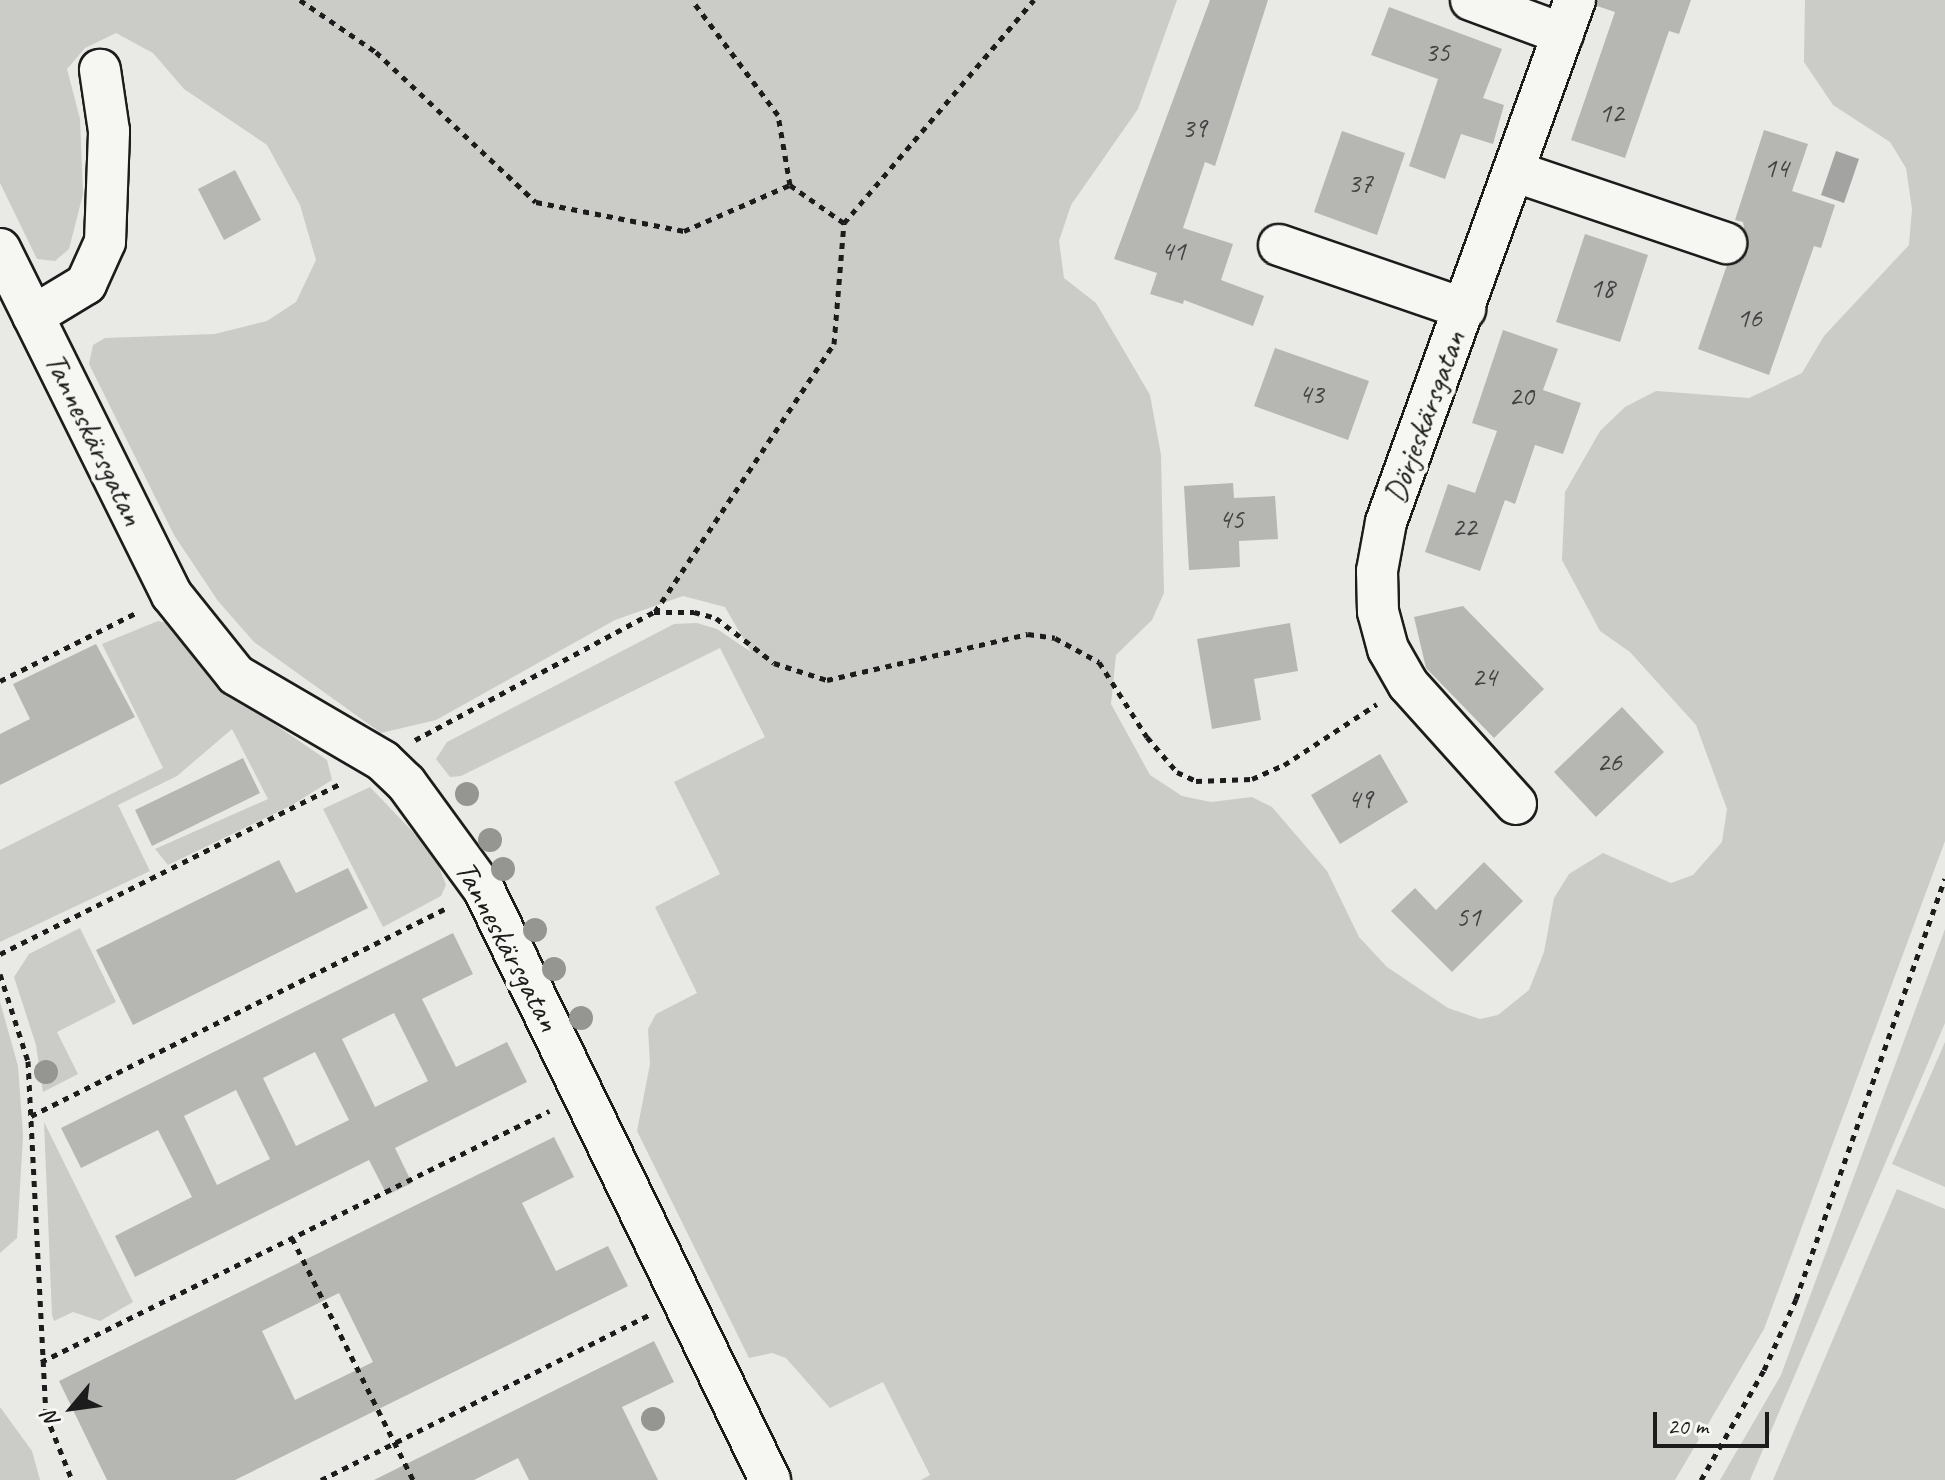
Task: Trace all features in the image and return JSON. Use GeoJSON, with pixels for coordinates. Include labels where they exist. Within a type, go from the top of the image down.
{"type":"FeatureCollection","features":[{"type":"Feature","properties":{"kind":"street"},"geometry":{"type":"LineString","coordinates":[[1471,0],[1569,17]]}},
{"type":"Feature","properties":{"kind":"street","name":"Dörjeskärsgatan"},"geometry":{"type":"LineString","coordinates":[[1516,804],[1408,684],[1385,637],[1377,571],[1386,522],[1516,172],[1569,17]]}},
{"type":"Feature","properties":{"kind":"street"},"geometry":{"type":"LineString","coordinates":[[33,316],[86,284],[105,242],[109,131],[100,70]]}},
{"type":"Feature","properties":{"kind":"street"},"geometry":{"type":"LineString","coordinates":[[1516,172],[1726,243]]}},
{"type":"Feature","properties":{"kind":"street"},"geometry":{"type":"LineString","coordinates":[[1279,245],[1465,309]]}},
{"type":"Feature","properties":{"kind":"street","name":"Tanneskärsgatan"},"geometry":{"type":"LineString","coordinates":[[0,249],[172,595],[236,675],[383,761],[406,783],[484,890],[770,1480]]}},
{"type":"Feature","properties":{"kind":"path"},"geometry":{"type":"LineString","coordinates":[[300,0],[376,52],[536,202],[684,231],[790,185]]}},
{"type":"Feature","properties":{"kind":"path"},"geometry":{"type":"LineString","coordinates":[[692,0],[778,115],[790,185],[844,223]]}},
{"type":"Feature","properties":{"kind":"path"},"geometry":{"type":"LineString","coordinates":[[0,954],[383,761],[654,612],[834,344],[844,223],[1034,0]]}},
{"type":"Feature","properties":{"kind":"path"},"geometry":{"type":"LineString","coordinates":[[0,681],[172,595]]}},
{"type":"Feature","properties":{"kind":"path"},"geometry":{"type":"LineString","coordinates":[[654,612],[694,612],[716,618],[774,663],[827,680],[1028,634],[1055,638],[1099,662],[1147,737],[1177,772],[1196,781],[1252,779],[1284,765],[1408,684]]}},
{"type":"Feature","properties":{"kind":"path"},"geometry":{"type":"LineString","coordinates":[[1701,1480],[1764,1370],[1796,1299],[1945,879]]}},
{"type":"Feature","properties":{"kind":"path"},"geometry":{"type":"LineString","coordinates":[[31,1116],[484,890]]}},
{"type":"Feature","properties":{"kind":"path"},"geometry":{"type":"LineString","coordinates":[[0,974],[23,1035],[31,1116],[46,1415],[72,1480]]}},
{"type":"Feature","properties":{"kind":"path"},"geometry":{"type":"LineString","coordinates":[[41,1362],[584,1094]]}},
{"type":"Feature","properties":{"kind":"path"},"geometry":{"type":"LineString","coordinates":[[292,1238],[413,1480]]}},
{"type":"Feature","properties":{"kind":"path"},"geometry":{"type":"LineString","coordinates":[[321,1480],[683,1298]]}},
{"type":"Feature","properties":{"kind":"shaded area"},"geometry":{"type":"Polygon","coordinates":[[[0,0],[1177,0],[1138,109],[1071,205],[1059,241],[1064,278],[1096,303],[1150,395],[1161,455],[1164,593],[1152,620],[1116,655],[1111,704],[1150,775],[1182,796],[1211,802],[1252,797],[1272,807],[1327,871],[1359,937],[1387,967],[1448,1008],[1480,1019],[1498,1015],[1529,990],[1544,952],[1554,898],[1569,874],[1603,853],[1671,883],[1693,875],[1722,842],[1727,809],[1696,725],[1630,652],[1600,631],[1562,560],[1565,492],[1600,431],[1625,407],[1656,391],[1749,398],[1802,373],[1824,336],[1909,245],[1912,209],[1906,168],[1890,142],[1833,105],[1804,62],[1805,0],[1945,0],[1945,841],[1764,1329],[1675,1480],[921,1480],[930,1475],[883,1382],[830,1408],[786,1358],[772,1353],[749,1358],[637,1131],[650,1064],[648,1029],[656,1014],[697,993],[655,907],[720,874],[674,782],[765,737],[720,648],[461,776],[450,777],[436,759],[447,742],[674,624],[697,623],[717,629],[751,652],[725,607],[683,596],[615,620],[436,720],[381,733],[254,642],[218,601],[174,535],[89,364],[93,345],[105,338],[215,334],[267,321],[296,302],[316,260],[300,205],[267,145],[184,89],[153,53],[116,33],[85,48],[67,69],[80,119],[83,194],[69,249],[55,261],[37,259],[0,183],[0,0]]]}},
{"type":"Feature","properties":{"kind":"shaded area"},"geometry":{"type":"Polygon","coordinates":[[[1836,151],[1859,159],[1844,203],[1821,195],[1836,151]]]}},
{"type":"Feature","properties":{"kind":"shaded area"},"geometry":{"type":"Polygon","coordinates":[[[158,621],[168,623],[245,704],[327,760],[332,780],[292,805],[168,865],[155,849],[268,799],[232,729],[177,776],[118,805],[150,871],[0,942],[0,850],[163,768],[102,644],[158,621]]]}},
{"type":"Feature","properties":{"kind":"shaded area"},"geometry":{"type":"Polygon","coordinates":[[[370,787],[434,854],[446,885],[441,896],[383,927],[323,809],[370,787]]]}},
{"type":"Feature","properties":{"kind":"shaded area"},"geometry":{"type":"Polygon","coordinates":[[[80,928],[116,1002],[57,1032],[78,1074],[43,1092],[36,1045],[14,977],[29,954],[80,928]]]}},
{"type":"Feature","properties":{"kind":"shaded area"},"geometry":{"type":"Polygon","coordinates":[[[1945,929],[1945,1023],[1750,1480],[1720,1480],[1781,1375],[1945,929]]]}},
{"type":"Feature","properties":{"kind":"shaded area"},"geometry":{"type":"Polygon","coordinates":[[[0,1002],[18,1066],[23,1135],[17,1238],[0,1253],[0,1002]]]}},
{"type":"Feature","properties":{"kind":"shaded area"},"geometry":{"type":"Polygon","coordinates":[[[1945,1042],[1945,1187],[1892,1164],[1945,1042]]]}},
{"type":"Feature","properties":{"kind":"shaded area"},"geometry":{"type":"Polygon","coordinates":[[[44,1122],[133,1302],[100,1321],[73,1312],[54,1321],[52,1315],[44,1122]]]}},
{"type":"Feature","properties":{"kind":"shaded area"},"geometry":{"type":"Polygon","coordinates":[[[1897,1189],[1945,1209],[1945,1480],[1773,1480],[1897,1189]]]}},
{"type":"Feature","properties":{"kind":"shaded area"},"geometry":{"type":"Polygon","coordinates":[[[0,1407],[32,1451],[40,1480],[0,1480],[0,1407]]]}},
{"type":"Feature","properties":{"kind":"building"},"geometry":{"type":"Polygon","coordinates":[[[1210,0],[1268,0],[1215,166],[1205,162],[1183,228],[1233,244],[1221,280],[1264,296],[1253,326],[1184,300],[1183,304],[1150,294],[1157,273],[1114,259],[1210,0]]]}},
{"type":"Feature","properties":{"kind":"building"},"geometry":{"type":"Polygon","coordinates":[[[1597,0],[1691,0],[1679,34],[1669,31],[1625,158],[1571,140],[1615,12],[1597,6],[1597,0]]]}},
{"type":"Feature","properties":{"kind":"building"},"geometry":{"type":"Polygon","coordinates":[[[1389,7],[1502,49],[1483,98],[1504,105],[1493,144],[1461,134],[1445,179],[1409,166],[1438,79],[1371,55],[1389,7]]]}},
{"type":"Feature","properties":{"kind":"building"},"geometry":{"type":"Polygon","coordinates":[[[1764,130],[1808,144],[1792,191],[1835,205],[1821,248],[1814,246],[1769,375],[1698,349],[1727,265],[1741,261],[1748,250],[1743,222],[1735,220],[1764,130]]]}},
{"type":"Feature","properties":{"kind":"building"},"geometry":{"type":"Polygon","coordinates":[[[1342,131],[1405,153],[1377,235],[1314,212],[1342,131]]]}},
{"type":"Feature","properties":{"kind":"building"},"geometry":{"type":"Polygon","coordinates":[[[235,170],[261,220],[224,240],[198,189],[235,170]]]}},
{"type":"Feature","properties":{"kind":"building"},"geometry":{"type":"Polygon","coordinates":[[[1585,234],[1648,255],[1620,342],[1556,322],[1585,234]]]}},
{"type":"Feature","properties":{"kind":"building"},"geometry":{"type":"Polygon","coordinates":[[[1503,330],[1558,349],[1543,390],[1581,403],[1563,454],[1535,445],[1515,504],[1505,500],[1480,571],[1425,552],[1448,484],[1475,493],[1497,431],[1472,423],[1503,330]]]}},
{"type":"Feature","properties":{"kind":"building"},"geometry":{"type":"Polygon","coordinates":[[[1275,348],[1369,381],[1348,440],[1254,406],[1275,348]]]}},
{"type":"Feature","properties":{"kind":"building"},"geometry":{"type":"Polygon","coordinates":[[[1233,483],[1234,498],[1275,496],[1278,539],[1239,541],[1240,567],[1189,570],[1184,486],[1233,483]]]}},
{"type":"Feature","properties":{"kind":"building"},"geometry":{"type":"Polygon","coordinates":[[[1463,606],[1544,689],[1494,738],[1426,668],[1414,617],[1463,606]]]}},
{"type":"Feature","properties":{"kind":"building"},"geometry":{"type":"Polygon","coordinates":[[[1290,623],[1298,671],[1254,679],[1261,720],[1212,729],[1197,639],[1290,623]]]}},
{"type":"Feature","properties":{"kind":"building"},"geometry":{"type":"Polygon","coordinates":[[[96,644],[135,717],[0,785],[0,734],[30,719],[13,684],[96,644]]]}},
{"type":"Feature","properties":{"kind":"building"},"geometry":{"type":"Polygon","coordinates":[[[1622,707],[1664,752],[1596,817],[1554,772],[1622,707]]]}},
{"type":"Feature","properties":{"kind":"building"},"geometry":{"type":"Polygon","coordinates":[[[1380,754],[1408,802],[1340,844],[1311,795],[1380,754]]]}},
{"type":"Feature","properties":{"kind":"building"},"geometry":{"type":"Polygon","coordinates":[[[243,758],[260,793],[152,846],[135,810],[243,758]]]}},
{"type":"Feature","properties":{"kind":"building"},"geometry":{"type":"Polygon","coordinates":[[[279,860],[296,893],[348,868],[368,908],[133,1025],[96,950],[279,860]]]}},
{"type":"Feature","properties":{"kind":"building"},"geometry":{"type":"Polygon","coordinates":[[[1484,862],[1523,901],[1452,972],[1391,911],[1415,888],[1436,910],[1484,862]]]}},
{"type":"Feature","properties":{"kind":"building"},"geometry":{"type":"Polygon","coordinates":[[[453,933],[473,974],[422,999],[456,1067],[507,1042],[527,1082],[395,1148],[412,1183],[387,1195],[369,1160],[135,1277],[115,1236],[192,1197],[158,1130],[81,1168],[61,1128],[453,933]],[[394,1013],[342,1039],[375,1107],[428,1081],[394,1013]],[[315,1052],[263,1078],[296,1146],[349,1120],[315,1052]],[[236,1090],[184,1116],[217,1185],[270,1159],[236,1090]]]}},
{"type":"Feature","properties":{"kind":"building"},"geometry":{"type":"Polygon","coordinates":[[[554,1137],[574,1177],[522,1203],[556,1271],[608,1246],[628,1286],[235,1480],[107,1480],[59,1381],[554,1137]],[[339,1293],[262,1331],[295,1400],[373,1362],[339,1293]]]}},
{"type":"Feature","properties":{"kind":"building"},"geometry":{"type":"Polygon","coordinates":[[[654,1341],[674,1382],[622,1407],[658,1480],[529,1480],[518,1458],[474,1480],[374,1480],[654,1341]]]}}]}
